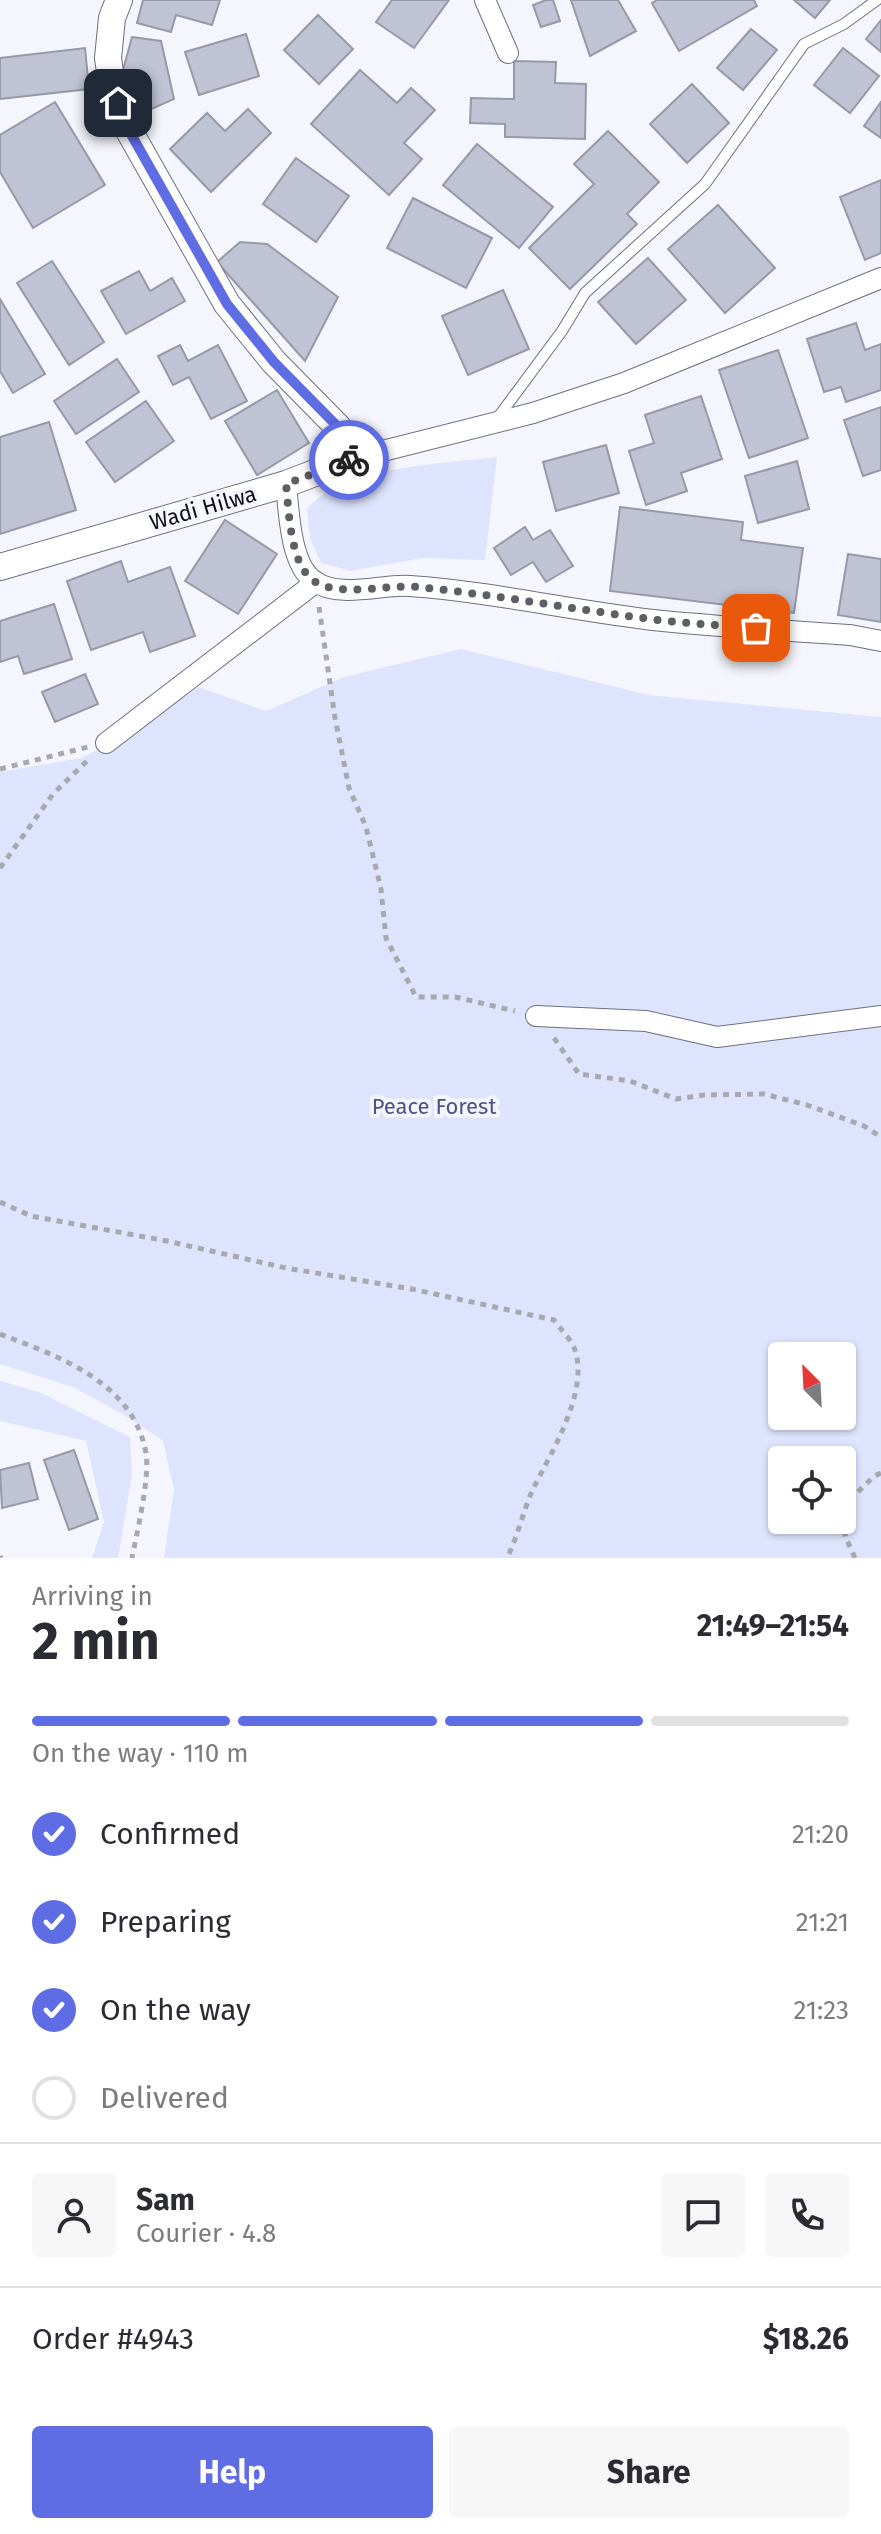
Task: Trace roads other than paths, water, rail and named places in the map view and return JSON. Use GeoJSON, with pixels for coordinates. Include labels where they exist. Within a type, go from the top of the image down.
{"type":"FeatureCollection","features":[{"type":"Feature","properties":{"kind":"street"},"geometry":{"type":"LineString","coordinates":[[119,0],[112,18],[108,58],[112,86],[123,120],[227,304],[274,362],[338,427],[351,459],[533,413],[624,383],[881,278]]}},
{"type":"Feature","properties":{"kind":"street"},"geometry":{"type":"LineString","coordinates":[[485,0],[508,53]]}},
{"type":"Feature","properties":{"kind":"street","name":"Wadi Hilwa"},"geometry":{"type":"LineString","coordinates":[[0,567],[286,484],[351,459]]}},
{"type":"Feature","properties":{"kind":"street"},"geometry":{"type":"LineString","coordinates":[[286,484],[292,534],[301,568],[316,582],[345,590],[406,586],[497,596],[661,621],[850,635],[881,641]]}},
{"type":"Feature","properties":{"kind":"street"},"geometry":{"type":"LineString","coordinates":[[106,743],[316,582]]}},
{"type":"Feature","properties":{"kind":"street"},"geometry":{"type":"LineString","coordinates":[[536,1016],[646,1021],[717,1037],[881,1016]]}},
{"type":"Feature","properties":{"kind":"street"},"geometry":{"type":"LineString","coordinates":[[859,1018],[881,1023]]}},
{"type":"Feature","properties":{"kind":"lane"},"geometry":{"type":"LineString","coordinates":[[495,422],[562,331],[585,293],[705,184],[804,44],[844,24],[877,0]]}},
{"type":"Feature","properties":{"kind":"park label","name":"Peace Forest"},"geometry":{"type":"Point","coordinates":[434,1106]}}]}
